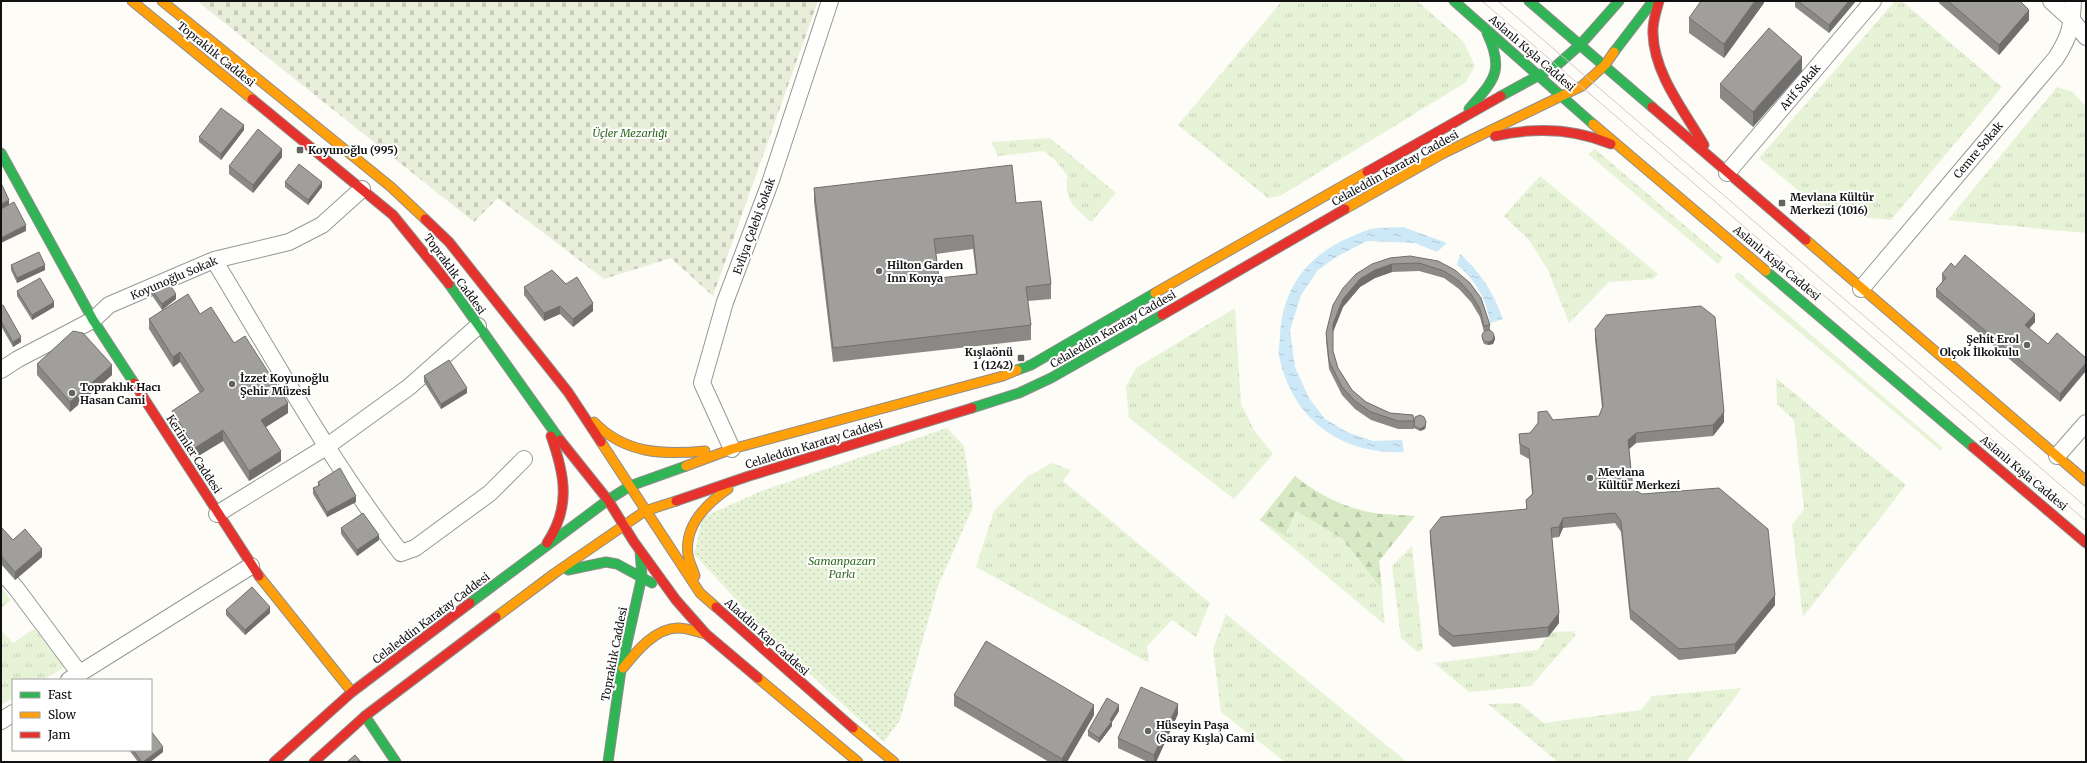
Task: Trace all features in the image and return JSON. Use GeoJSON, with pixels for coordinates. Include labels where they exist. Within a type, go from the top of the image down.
{"type":"FeatureCollection","features":[{"type":"Feature","properties":{"kind":"main road","name":"Topraklık Caddesi"},"geometry":{"type":"LineString","coordinates":[[132,1],[393,215],[436,266],[545,421],[608,500],[623,525]]}},
{"type":"Feature","properties":{"kind":"main road","name":"Topraklık Caddesi"},"geometry":{"type":"LineString","coordinates":[[162,1],[376,175],[424,216],[449,242],[568,392],[645,511]]}},
{"type":"Feature","properties":{"kind":"main road","name":"Aslanlı Kışla Caddesi"},"geometry":{"type":"LineString","coordinates":[[1454,1],[1538,76],[2086,543]]}},
{"type":"Feature","properties":{"kind":"main road"},"geometry":{"type":"LineString","coordinates":[[1529,1],[1582,44],[1727,173],[2086,481]]}},
{"type":"Feature","properties":{"kind":"main road","name":"Celaleddin Karatay Caddesi"},"geometry":{"type":"LineString","coordinates":[[274,762],[352,692],[608,500],[630,486],[732,449],[996,378],[1031,365],[1463,116],[1556,66],[1582,44],[1620,1]]}},
{"type":"Feature","properties":{"kind":"main road","name":"Celaleddin Karatay Caddesi"},"geometry":{"type":"LineString","coordinates":[[623,525],[645,511],[749,476],[979,406],[1018,393],[1044,381],[1442,154],[1582,86],[1605,66],[1653,1]]}},
{"type":"Feature","properties":{"kind":"main road"},"geometry":{"type":"LineString","coordinates":[[1659,1],[1653,20],[1653,41],[1662,69],[1711,159]]}},
{"type":"Feature","properties":{"kind":"main road"},"geometry":{"type":"LineString","coordinates":[[1463,116],[1490,83],[1498,66],[1496,50],[1483,26]]}},
{"type":"Feature","properties":{"kind":"main road"},"geometry":{"type":"LineString","coordinates":[[1442,154],[1479,140],[1506,133],[1530,130],[1586,135],[1597,138],[1629,153]]}},
{"type":"Feature","properties":{"kind":"main road","name":"Kerimler Caddesi"},"geometry":{"type":"LineString","coordinates":[[1,153],[93,320],[217,514],[251,566],[352,692]]}},
{"type":"Feature","properties":{"kind":"main road"},"geometry":{"type":"LineString","coordinates":[[568,392],[610,437],[628,444],[667,453],[682,454],[732,449]]}},
{"type":"Feature","properties":{"kind":"main road"},"geometry":{"type":"LineString","coordinates":[[541,551],[554,534],[562,514],[565,494],[556,448],[545,421]]}},
{"type":"Feature","properties":{"kind":"main road"},"geometry":{"type":"LineString","coordinates":[[700,593],[688,553],[690,534],[697,517],[710,500],[749,476]]}},
{"type":"Feature","properties":{"kind":"main road","name":"Aladdin Kap Caddesi"},"geometry":{"type":"LineString","coordinates":[[645,511],[700,593],[821,701],[894,762]]}},
{"type":"Feature","properties":{"kind":"main road"},"geometry":{"type":"LineString","coordinates":[[314,762],[365,716],[555,573],[623,525],[676,600],[706,634],[858,762]]}},
{"type":"Feature","properties":{"kind":"main road","name":"Topraklık Caddesi"},"geometry":{"type":"LineString","coordinates":[[608,762],[621,670],[642,576],[640,550]]}},
{"type":"Feature","properties":{"kind":"main road"},"geometry":{"type":"LineString","coordinates":[[555,573],[606,562],[618,564],[642,576],[676,600]]}},
{"type":"Feature","properties":{"kind":"main road"},"geometry":{"type":"LineString","coordinates":[[621,670],[638,650],[656,635],[675,628],[706,634]]}},
{"type":"Feature","properties":{"kind":"main road"},"geometry":{"type":"LineString","coordinates":[[365,716],[396,762]]}},
{"type":"Feature","properties":{"kind":"street","name":"Evliya Çelebi Sokak"},"geometry":{"type":"LineString","coordinates":[[732,449],[702,383],[725,302],[770,183],[830,1]]}},
{"type":"Feature","properties":{"kind":"street","name":"Arif Sokak"},"geometry":{"type":"LineString","coordinates":[[1727,173],[1873,1]]}},
{"type":"Feature","properties":{"kind":"street"},"geometry":{"type":"LineString","coordinates":[[2051,1],[2072,20],[2086,37]]}},
{"type":"Feature","properties":{"kind":"street","name":"Cemre Sokak"},"geometry":{"type":"LineString","coordinates":[[1862,289],[2056,58],[2068,40],[2072,20],[2073,1]]}},
{"type":"Feature","properties":{"kind":"street","name":"Koyunoğlu Sokak"},"geometry":{"type":"LineString","coordinates":[[1,370],[18,359],[93,320],[109,305],[214,260],[289,242],[322,225],[362,189]]}},
{"type":"Feature","properties":{"kind":"street"},"geometry":{"type":"LineString","coordinates":[[214,260],[326,447],[370,513],[401,553],[415,548],[490,493],[524,459]]}},
{"type":"Feature","properties":{"kind":"street"},"geometry":{"type":"LineString","coordinates":[[217,514],[326,447],[409,387],[478,326]]}},
{"type":"Feature","properties":{"kind":"street"},"geometry":{"type":"LineString","coordinates":[[2057,456],[2086,423]]}},
{"type":"Feature","properties":{"kind":"street"},"geometry":{"type":"LineString","coordinates":[[1,571],[16,588],[74,677],[251,566]]}},
{"type":"Feature","properties":{"kind":"street"},"geometry":{"type":"LineString","coordinates":[[1,721],[12,714]]}},
{"type":"Feature","properties":{"kind":"green space","name":"Üçler Mezarlığı"},"geometry":{"type":"Polygon","coordinates":[[[197,1],[818,1],[713,296],[671,258],[604,279],[498,198],[474,222],[197,1]]]}},
{"type":"Feature","properties":{"kind":"green space"},"geometry":{"type":"Polygon","coordinates":[[[1282,1],[1417,1],[1463,41],[1475,66],[1465,83],[1280,196],[1268,198],[1178,125],[1282,1]]]}},
{"type":"Feature","properties":{"kind":"green space"},"geometry":{"type":"Polygon","coordinates":[[[1895,1],[1902,1],[2002,87],[1891,220],[1825,213],[1759,158],[1895,1]]]}},
{"type":"Feature","properties":{"kind":"green space"},"geometry":{"type":"Polygon","coordinates":[[[2057,87],[2073,92],[2086,107],[2086,233],[1948,220],[2057,87]]]}},
{"type":"Feature","properties":{"kind":"green space"},"geometry":{"type":"Polygon","coordinates":[[[1050,138],[1116,193],[1091,222],[1071,202],[1067,191],[1067,175],[1054,159],[1044,151],[998,156],[991,142],[1050,138]]]}},
{"type":"Feature","properties":{"kind":"green space"},"geometry":{"type":"Polygon","coordinates":[[[1595,149],[1723,258],[1718,264],[1588,154],[1595,149]]]}},
{"type":"Feature","properties":{"kind":"green space"},"geometry":{"type":"Polygon","coordinates":[[[1540,176],[1658,274],[1654,279],[1609,282],[1569,323],[1548,270],[1529,240],[1504,216],[1540,176]]]}},
{"type":"Feature","properties":{"kind":"green space"},"geometry":{"type":"Polygon","coordinates":[[[1738,272],[1943,448],[1941,451],[1734,277],[1738,272]]]}},
{"type":"Feature","properties":{"kind":"green space"},"geometry":{"type":"Polygon","coordinates":[[[1235,308],[1241,404],[1254,430],[1273,454],[1234,499],[1129,418],[1126,387],[1136,368],[1235,308]]]}},
{"type":"Feature","properties":{"kind":"green space"},"geometry":{"type":"Polygon","coordinates":[[[1776,378],[1906,485],[1803,617],[1792,525],[1804,509],[1794,420],[1777,404],[1776,378]]]}},
{"type":"Feature","properties":{"kind":"green space","name":"Samanpazarı Parkı"},"geometry":{"type":"Polygon","coordinates":[[[947,428],[964,446],[973,507],[938,586],[900,720],[884,742],[767,633],[694,554],[703,517],[764,490],[947,428]]]}},
{"type":"Feature","properties":{"kind":"green space"},"geometry":{"type":"Polygon","coordinates":[[[1052,463],[1071,470],[1063,481],[1210,603],[1196,637],[1172,620],[1147,646],[1149,663],[976,567],[994,511],[1027,477],[1052,463]]]}},
{"type":"Feature","properties":{"kind":"green space"},"geometry":{"type":"Polygon","coordinates":[[[1295,476],[1324,496],[1346,506],[1381,514],[1415,516],[1379,561],[1385,625],[1260,520],[1295,476]]]}},
{"type":"Feature","properties":{"kind":"green space"},"geometry":{"type":"Polygon","coordinates":[[[1295,476],[1324,496],[1346,506],[1381,514],[1415,516],[1379,561],[1382,589],[1342,538],[1296,511],[1285,535],[1260,520],[1295,476]]]}},
{"type":"Feature","properties":{"kind":"green space"},"geometry":{"type":"Polygon","coordinates":[[[1412,546],[1423,649],[1418,652],[1401,638],[1392,566],[1412,546]]]}},
{"type":"Feature","properties":{"kind":"green space"},"geometry":{"type":"Polygon","coordinates":[[[1,587],[11,600],[1,608],[1,587]]]}},
{"type":"Feature","properties":{"kind":"green space"},"geometry":{"type":"Polygon","coordinates":[[[1226,614],[1407,762],[1285,762],[1221,712],[1213,649],[1226,614]]]}},
{"type":"Feature","properties":{"kind":"green space"},"geometry":{"type":"Polygon","coordinates":[[[34,629],[65,667],[45,679],[12,679],[12,699],[1,705],[1,630],[13,643],[34,629]]]}},
{"type":"Feature","properties":{"kind":"green space"},"geometry":{"type":"Polygon","coordinates":[[[1574,631],[1575,636],[1531,686],[1469,692],[1434,663],[1538,650],[1550,632],[1574,631]]]}},
{"type":"Feature","properties":{"kind":"green space"},"geometry":{"type":"Polygon","coordinates":[[[1742,688],[1686,762],[1558,762],[1488,704],[1519,703],[1544,723],[1641,710],[1652,696],[1742,688]]]}},
{"type":"Feature","properties":{"kind":"water"},"geometry":{"type":"Polygon","coordinates":[[[1403,227],[1447,243],[1437,252],[1415,243],[1367,241],[1338,256],[1318,270],[1301,295],[1290,330],[1295,367],[1309,398],[1325,419],[1347,432],[1373,441],[1402,440],[1404,452],[1381,451],[1360,447],[1340,440],[1323,429],[1308,415],[1295,398],[1286,378],[1279,356],[1280,335],[1286,302],[1293,287],[1301,274],[1323,252],[1337,243],[1370,229],[1403,227]]]}},
{"type":"Feature","properties":{"kind":"water"},"geometry":{"type":"Polygon","coordinates":[[[1460,254],[1481,276],[1491,292],[1503,319],[1490,323],[1483,298],[1475,283],[1457,265],[1460,254]]]}},
{"type":"Feature","properties":{"kind":"building"},"geometry":{"type":"Polygon","coordinates":[[[1701,1],[1755,1],[1724,44],[1689,18],[1701,1]]]}},
{"type":"Feature","properties":{"kind":"building"},"geometry":{"type":"Polygon","coordinates":[[[1798,1],[1849,1],[1829,25],[1798,1]]]}},
{"type":"Feature","properties":{"kind":"building"},"geometry":{"type":"Polygon","coordinates":[[[1948,1],[2020,1],[2029,10],[1999,45],[1948,1]]]}},
{"type":"Feature","properties":{"kind":"building"},"geometry":{"type":"Polygon","coordinates":[[[1769,28],[1802,57],[1753,112],[1720,84],[1769,28]]]}},
{"type":"Feature","properties":{"kind":"building"},"geometry":{"type":"Polygon","coordinates":[[[221,108],[244,125],[221,154],[199,137],[221,108]]]}},
{"type":"Feature","properties":{"kind":"building"},"geometry":{"type":"Polygon","coordinates":[[[258,129],[282,149],[253,185],[229,166],[258,129]]]}},
{"type":"Feature","properties":{"kind":"building"},"geometry":{"type":"Polygon","coordinates":[[[299,164],[322,182],[308,200],[285,182],[299,164]]]}},
{"type":"Feature","properties":{"kind":"building","name":"Hilton Garden Inn Konya"},"geometry":{"type":"Polygon","coordinates":[[[1012,165],[1016,203],[1041,201],[1051,284],[1026,287],[1031,325],[833,348],[814,188],[1012,165]],[[973,235],[934,239],[939,278],[977,274],[973,235]]]}},
{"type":"Feature","properties":{"kind":"building"},"geometry":{"type":"Polygon","coordinates":[[[1,183],[9,200],[1,204],[1,183]]]}},
{"type":"Feature","properties":{"kind":"building"},"geometry":{"type":"Polygon","coordinates":[[[14,202],[26,225],[1,238],[1,209],[14,202]]]}},
{"type":"Feature","properties":{"kind":"building"},"geometry":{"type":"Polygon","coordinates":[[[39,252],[45,265],[17,278],[11,265],[39,252]]]}},
{"type":"Feature","properties":{"kind":"building"},"geometry":{"type":"Polygon","coordinates":[[[1965,255],[2035,314],[2025,325],[2048,344],[2057,333],[2086,358],[2086,363],[2060,394],[1936,289],[1946,278],[1942,274],[1951,263],[1955,267],[1965,255]]]}},
{"type":"Feature","properties":{"kind":"building"},"geometry":{"type":"Polygon","coordinates":[[[1410,256],[1438,261],[1455,270],[1470,283],[1481,298],[1490,325],[1484,326],[1480,309],[1471,294],[1459,281],[1444,271],[1419,263],[1392,264],[1375,270],[1360,279],[1343,299],[1333,324],[1333,351],[1338,368],[1352,390],[1366,402],[1390,413],[1413,415],[1414,421],[1398,421],[1371,412],[1355,401],[1342,387],[1329,361],[1326,333],[1333,305],[1343,288],[1356,274],[1372,264],[1390,258],[1410,256]]]}},
{"type":"Feature","properties":{"kind":"building"},"geometry":{"type":"Polygon","coordinates":[[[552,270],[566,284],[577,277],[593,303],[573,319],[560,306],[544,313],[524,287],[552,270]]]}},
{"type":"Feature","properties":{"kind":"building"},"geometry":{"type":"Polygon","coordinates":[[[40,278],[54,302],[32,315],[17,291],[40,278]]]}},
{"type":"Feature","properties":{"kind":"building"},"geometry":{"type":"Polygon","coordinates":[[[165,278],[176,294],[162,304],[151,289],[165,278]]]}},
{"type":"Feature","properties":{"kind":"building","name":"İzzet Koyunoğlu Şehir Müzesi"},"geometry":{"type":"Polygon","coordinates":[[[188,294],[200,314],[211,307],[234,343],[245,336],[288,403],[261,420],[281,451],[249,471],[223,430],[195,448],[172,411],[204,390],[180,352],[173,357],[149,319],[188,294]]]}},
{"type":"Feature","properties":{"kind":"building"},"geometry":{"type":"Polygon","coordinates":[[[3,305],[21,337],[13,342],[1,321],[1,306],[3,305]]]}},
{"type":"Feature","properties":{"kind":"building"},"geometry":{"type":"Polygon","coordinates":[[[1701,306],[1715,317],[1724,412],[1713,425],[1636,433],[1628,440],[1633,489],[1642,494],[1719,488],[1768,529],[1775,595],[1735,644],[1679,649],[1630,609],[1621,521],[1615,513],[1563,518],[1559,527],[1551,528],[1559,613],[1548,627],[1453,636],[1439,625],[1430,531],[1441,517],[1527,509],[1526,500],[1533,494],[1529,449],[1520,444],[1519,434],[1530,433],[1538,423],[1538,412],[1547,411],[1553,420],[1599,416],[1603,406],[1595,329],[1606,315],[1701,306]]]}},
{"type":"Feature","properties":{"kind":"building"},"geometry":{"type":"Polygon","coordinates":[[[1486,330],[1490,330],[1494,336],[1490,342],[1486,342],[1482,338],[1482,334],[1486,330]]]}},
{"type":"Feature","properties":{"kind":"building","name":"Topraklık Hacı Hasan Cami"},"geometry":{"type":"Polygon","coordinates":[[[73,331],[83,333],[112,365],[70,402],[37,364],[73,331]]]}},
{"type":"Feature","properties":{"kind":"building"},"geometry":{"type":"Polygon","coordinates":[[[449,360],[467,388],[441,404],[424,376],[449,360]]]}},
{"type":"Feature","properties":{"kind":"building"},"geometry":{"type":"Polygon","coordinates":[[[1420,415],[1424,417],[1426,422],[1425,426],[1420,429],[1414,426],[1415,417],[1420,415]]]}},
{"type":"Feature","properties":{"kind":"building"},"geometry":{"type":"Polygon","coordinates":[[[340,468],[356,496],[327,512],[313,488],[320,485],[318,482],[340,468]]]}},
{"type":"Feature","properties":{"kind":"building"},"geometry":{"type":"Polygon","coordinates":[[[363,513],[379,535],[357,550],[341,528],[363,513]]]}},
{"type":"Feature","properties":{"kind":"building"},"geometry":{"type":"Polygon","coordinates":[[[1,527],[13,540],[25,529],[42,549],[15,572],[1,556],[1,527]]]}},
{"type":"Feature","properties":{"kind":"building"},"geometry":{"type":"Polygon","coordinates":[[[252,587],[270,607],[245,630],[226,610],[252,587]]]}},
{"type":"Feature","properties":{"kind":"building"},"geometry":{"type":"Polygon","coordinates":[[[986,641],[1094,705],[1062,759],[954,695],[986,641]]]}},
{"type":"Feature","properties":{"kind":"building","name":"Hüseyin Paşa (Saray Kışla) Cami"},"geometry":{"type":"Polygon","coordinates":[[[1141,687],[1178,704],[1154,755],[1118,738],[1141,687]]]}},
{"type":"Feature","properties":{"kind":"building"},"geometry":{"type":"Polygon","coordinates":[[[1107,698],[1119,705],[1110,720],[1112,721],[1099,738],[1088,731],[1107,698]]]}},
{"type":"Feature","properties":{"kind":"building"},"geometry":{"type":"Polygon","coordinates":[[[152,732],[163,747],[142,762],[134,751],[152,751],[152,732]]]}},
{"type":"Feature","properties":{"kind":"building"},"geometry":{"type":"Polygon","coordinates":[[[355,755],[361,762],[347,762],[355,755]]]}},
{"type":"Feature","properties":{"kind":"tram line"},"geometry":{"type":"LineString","coordinates":[[1482,1],[2086,521]]}},
{"type":"Feature","properties":{"kind":"tram line"},"geometry":{"type":"LineString","coordinates":[[1498,1],[2086,507]]}},
{"type":"Feature","properties":{"kind":"traffic: fast"},"geometry":{"type":"LineString","coordinates":[[1454,1],[1593,124]]}},
{"type":"Feature","properties":{"kind":"traffic: fast"},"geometry":{"type":"LineString","coordinates":[[1529,1],[1652,107]]}},
{"type":"Feature","properties":{"kind":"traffic: fast"},"geometry":{"type":"LineString","coordinates":[[1501,96],[1556,66],[1581,44],[1619,1]]}},
{"type":"Feature","properties":{"kind":"traffic: fast"},"geometry":{"type":"LineString","coordinates":[[1614,52],[1653,1]]}},
{"type":"Feature","properties":{"kind":"traffic: fast"},"geometry":{"type":"LineString","coordinates":[[1469,109],[1485,90],[1494,74],[1496,66],[1495,57],[1487,33]]}},
{"type":"Feature","properties":{"kind":"traffic: fast"},"geometry":{"type":"LineString","coordinates":[[1,153],[93,320],[134,383]]}},
{"type":"Feature","properties":{"kind":"traffic: fast"},"geometry":{"type":"LineString","coordinates":[[1766,271],[1973,447]]}},
{"type":"Feature","properties":{"kind":"traffic: fast"},"geometry":{"type":"LineString","coordinates":[[449,284],[560,440]]}},
{"type":"Feature","properties":{"kind":"traffic: fast"},"geometry":{"type":"LineString","coordinates":[[1017,370],[1031,365],[1155,293]]}},
{"type":"Feature","properties":{"kind":"traffic: fast"},"geometry":{"type":"LineString","coordinates":[[972,408],[1019,393],[1051,378],[1162,315]]}},
{"type":"Feature","properties":{"kind":"traffic: fast"},"geometry":{"type":"LineString","coordinates":[[470,603],[608,500],[630,486],[686,466]]}},
{"type":"Feature","properties":{"kind":"traffic: fast"},"geometry":{"type":"LineString","coordinates":[[608,762],[621,670],[642,576],[640,551]]}},
{"type":"Feature","properties":{"kind":"traffic: fast"},"geometry":{"type":"LineString","coordinates":[[568,570],[606,562],[617,564],[652,583]]}},
{"type":"Feature","properties":{"kind":"traffic: fast"},"geometry":{"type":"LineString","coordinates":[[365,716],[396,762]]}},
{"type":"Feature","properties":{"kind":"traffic: slow"},"geometry":{"type":"LineString","coordinates":[[132,1],[252,99]]}},
{"type":"Feature","properties":{"kind":"traffic: slow"},"geometry":{"type":"LineString","coordinates":[[162,1],[391,187],[425,219]]}},
{"type":"Feature","properties":{"kind":"traffic: slow"},"geometry":{"type":"LineString","coordinates":[[1345,209],[1442,154],[1582,86],[1605,65],[1614,52]]}},
{"type":"Feature","properties":{"kind":"traffic: slow"},"geometry":{"type":"LineString","coordinates":[[1593,124],[1766,271]]}},
{"type":"Feature","properties":{"kind":"traffic: slow"},"geometry":{"type":"LineString","coordinates":[[1155,293],[1367,172]]}},
{"type":"Feature","properties":{"kind":"traffic: slow"},"geometry":{"type":"LineString","coordinates":[[1806,240],[2086,481]]}},
{"type":"Feature","properties":{"kind":"traffic: slow"},"geometry":{"type":"LineString","coordinates":[[686,466],[732,449],[1003,376],[1017,370]]}},
{"type":"Feature","properties":{"kind":"traffic: slow"},"geometry":{"type":"LineString","coordinates":[[594,422],[606,433],[619,441],[645,450],[674,453],[705,451]]}},
{"type":"Feature","properties":{"kind":"traffic: slow"},"geometry":{"type":"LineString","coordinates":[[601,442],[700,593],[716,607]]}},
{"type":"Feature","properties":{"kind":"traffic: slow"},"geometry":{"type":"LineString","coordinates":[[695,576],[688,555],[689,535],[698,517],[712,502],[728,489]]}},
{"type":"Feature","properties":{"kind":"traffic: slow"},"geometry":{"type":"LineString","coordinates":[[496,617],[555,573],[645,511],[676,501]]}},
{"type":"Feature","properties":{"kind":"traffic: slow"},"geometry":{"type":"LineString","coordinates":[[259,576],[352,692]]}},
{"type":"Feature","properties":{"kind":"traffic: slow"},"geometry":{"type":"LineString","coordinates":[[623,668],[640,648],[654,636],[662,632],[678,628],[689,629],[706,634]]}},
{"type":"Feature","properties":{"kind":"traffic: slow"},"geometry":{"type":"LineString","coordinates":[[758,678],[858,762]]}},
{"type":"Feature","properties":{"kind":"traffic: slow"},"geometry":{"type":"LineString","coordinates":[[853,728],[894,762]]}},
{"type":"Feature","properties":{"kind":"traffic: jam"},"geometry":{"type":"LineString","coordinates":[[1659,1],[1653,26],[1655,49],[1659,64],[1672,92],[1704,145]]}},
{"type":"Feature","properties":{"kind":"traffic: jam"},"geometry":{"type":"LineString","coordinates":[[1367,172],[1501,96]]}},
{"type":"Feature","properties":{"kind":"traffic: jam"},"geometry":{"type":"LineString","coordinates":[[252,99],[393,215],[449,284]]}},
{"type":"Feature","properties":{"kind":"traffic: jam"},"geometry":{"type":"LineString","coordinates":[[1652,107],[1806,240]]}},
{"type":"Feature","properties":{"kind":"traffic: jam"},"geometry":{"type":"LineString","coordinates":[[1495,136],[1525,131],[1554,131],[1582,135],[1611,144]]}},
{"type":"Feature","properties":{"kind":"traffic: jam"},"geometry":{"type":"LineString","coordinates":[[1162,315],[1345,209]]}},
{"type":"Feature","properties":{"kind":"traffic: jam"},"geometry":{"type":"LineString","coordinates":[[425,219],[449,242],[568,392],[601,442]]}},
{"type":"Feature","properties":{"kind":"traffic: jam"},"geometry":{"type":"LineString","coordinates":[[134,383],[259,576]]}},
{"type":"Feature","properties":{"kind":"traffic: jam"},"geometry":{"type":"LineString","coordinates":[[676,501],[749,476],[972,408]]}},
{"type":"Feature","properties":{"kind":"traffic: jam"},"geometry":{"type":"LineString","coordinates":[[547,543],[555,530],[563,504],[560,464],[551,436]]}},
{"type":"Feature","properties":{"kind":"traffic: jam"},"geometry":{"type":"LineString","coordinates":[[560,440],[608,500],[634,542],[676,600],[706,634],[758,678]]}},
{"type":"Feature","properties":{"kind":"traffic: jam"},"geometry":{"type":"LineString","coordinates":[[1973,447],[2086,543]]}},
{"type":"Feature","properties":{"kind":"traffic: jam"},"geometry":{"type":"LineString","coordinates":[[274,762],[352,692],[470,603]]}},
{"type":"Feature","properties":{"kind":"traffic: jam"},"geometry":{"type":"LineString","coordinates":[[716,607],[853,728]]}},
{"type":"Feature","properties":{"kind":"traffic: jam"},"geometry":{"type":"LineString","coordinates":[[314,762],[365,716],[496,617]]}},
{"type":"Feature","properties":{"kind":"place","name":"Koyunoğlu (995)"},"geometry":{"type":"Point","coordinates":[300,150]}},
{"type":"Feature","properties":{"kind":"place","name":"Mevlana Kültür Merkezi (1016)"},"geometry":{"type":"Point","coordinates":[1782,203]}},
{"type":"Feature","properties":{"kind":"place","name":"Hilton Garden Inn Konya"},"geometry":{"type":"Point","coordinates":[879,271]}},
{"type":"Feature","properties":{"kind":"place","name":"Şehit Erol Olçok İlkokulu"},"geometry":{"type":"Point","coordinates":[2027,345]}},
{"type":"Feature","properties":{"kind":"place","name":"Kışlaönü 1 (1242)"},"geometry":{"type":"Point","coordinates":[1021,358]}},
{"type":"Feature","properties":{"kind":"place","name":"İzzet Koyunoğlu Şehir Müzesi"},"geometry":{"type":"Point","coordinates":[232,384]}},
{"type":"Feature","properties":{"kind":"place","name":"Topraklık Hacı Hasan Cami"},"geometry":{"type":"Point","coordinates":[72,393]}},
{"type":"Feature","properties":{"kind":"place","name":"Mevlana Kültür Merkezi"},"geometry":{"type":"Point","coordinates":[1590,478]}},
{"type":"Feature","properties":{"kind":"place","name":"Hüseyin Paşa (Saray Kışla) Cami"},"geometry":{"type":"Point","coordinates":[1148,731]}}]}
